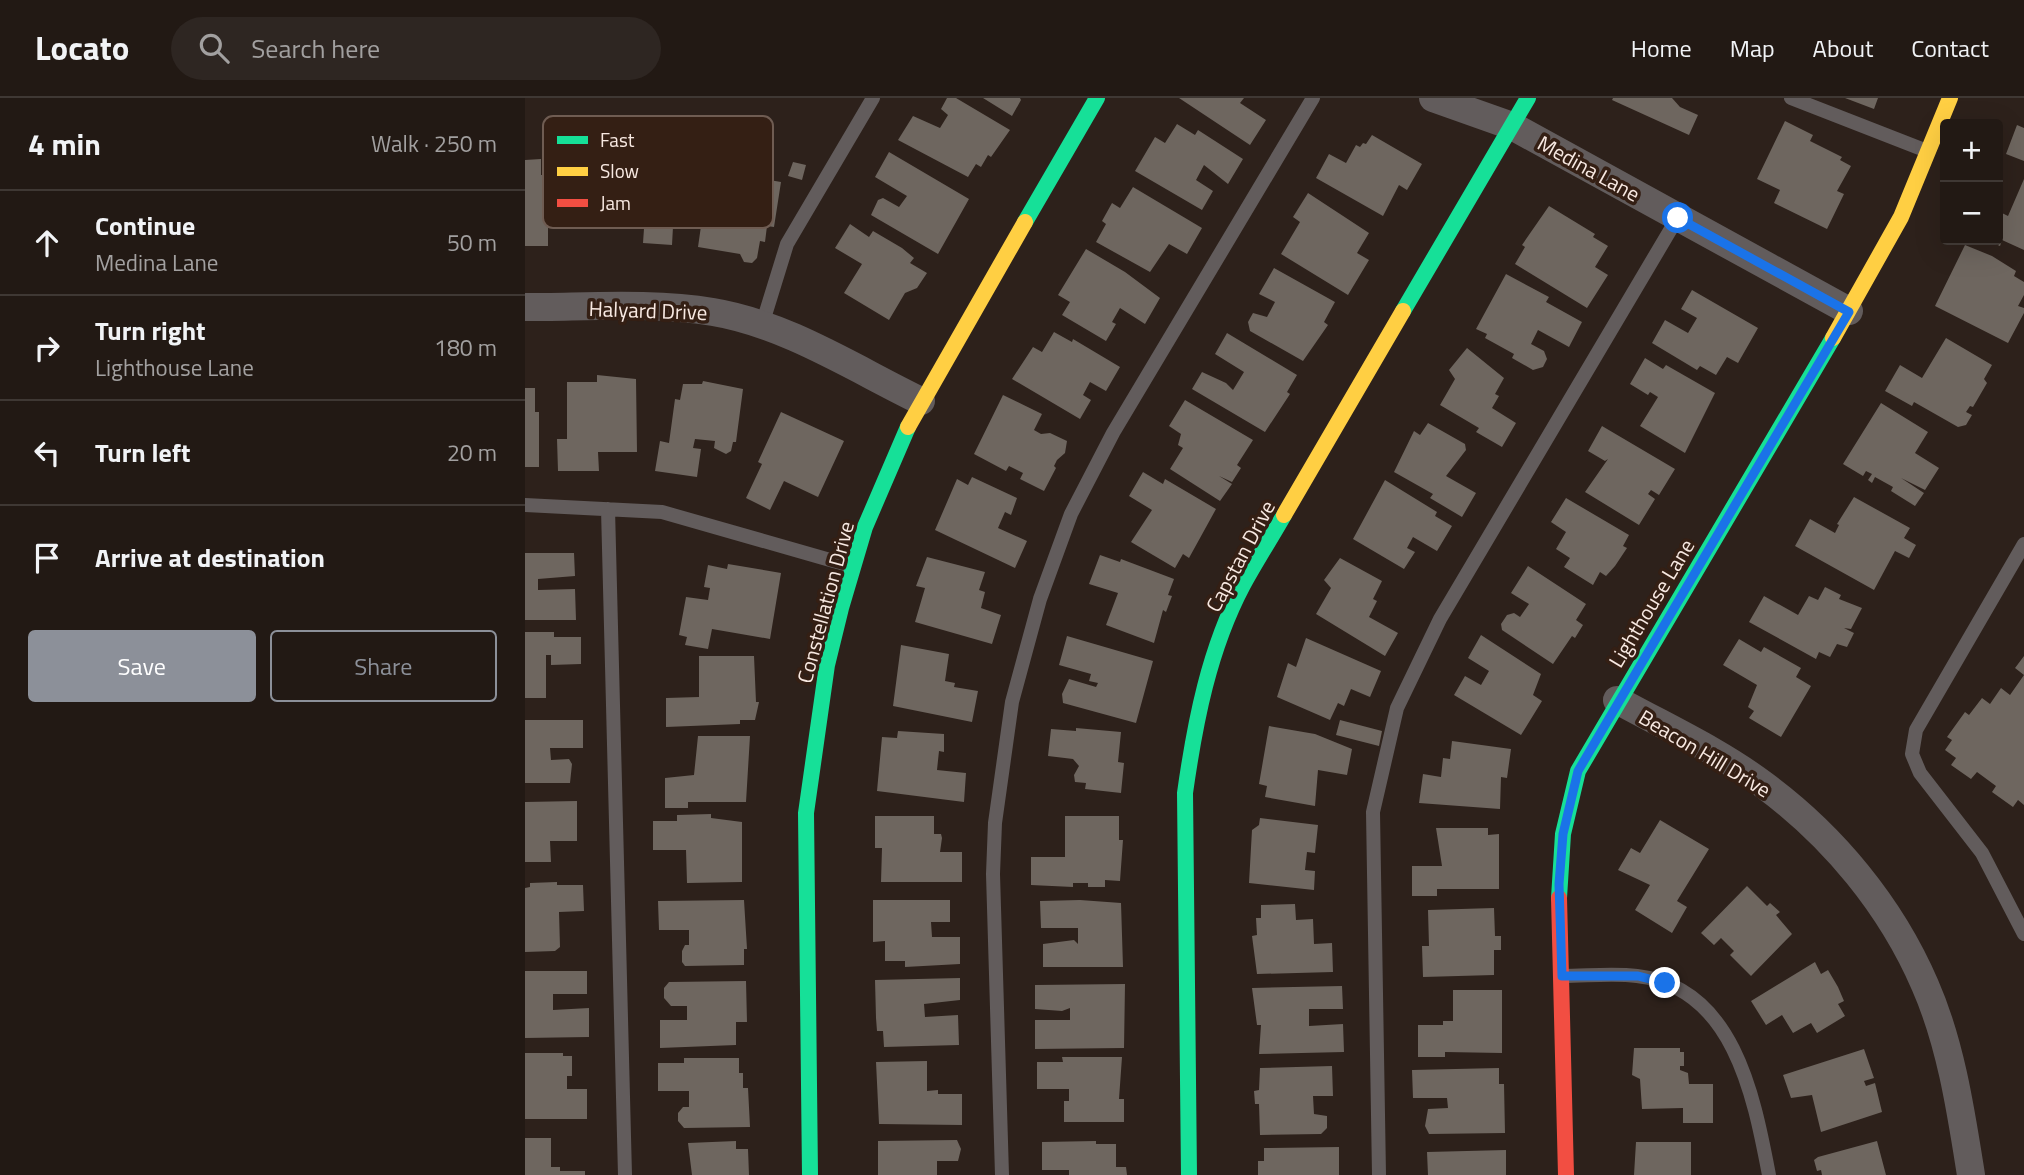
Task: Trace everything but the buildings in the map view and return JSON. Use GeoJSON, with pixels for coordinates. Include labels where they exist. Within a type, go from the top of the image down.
{"type":"FeatureCollection","features":[{"type":"Feature","properties":{"kind":"street","name":"Constellation Drive"},"geometry":{"type":"LineString","coordinates":[[810,1175],[806,813],[827,665],[852,566],[885,475],[921,401],[1097,98]]}},
{"type":"Feature","properties":{"kind":"street","name":"Medina Lane"},"geometry":{"type":"LineString","coordinates":[[1433,98],[1512,126],[1849,312]]}},
{"type":"Feature","properties":{"kind":"street","name":"Capstan Drive"},"geometry":{"type":"LineString","coordinates":[[1189,1175],[1185,793],[1193,737],[1210,668],[1242,587],[1528,98]]}},
{"type":"Feature","properties":{"kind":"street","name":"Lighthouse Lane"},"geometry":{"type":"LineString","coordinates":[[1566,1175],[1559,884],[1568,806],[1578,771],[1849,312],[1901,218],[1950,98]]}},
{"type":"Feature","properties":{"kind":"street","name":"Halyard Drive"},"geometry":{"type":"LineString","coordinates":[[525,307],[662,307],[715,312],[761,325],[921,401]]}},
{"type":"Feature","properties":{"kind":"street","name":"Beacon Hill Drive"},"geometry":{"type":"LineString","coordinates":[[1617,701],[1764,785],[1819,830],[1880,902],[1925,985],[1948,1056],[1972,1175]]}},
{"type":"Feature","properties":{"kind":"lane"},"geometry":{"type":"LineString","coordinates":[[761,325],[786,244],[873,98]]}},
{"type":"Feature","properties":{"kind":"lane"},"geometry":{"type":"LineString","coordinates":[[1002,1175],[993,874],[995,823],[1012,702],[1040,599],[1071,514],[1113,433],[1313,98]]}},
{"type":"Feature","properties":{"kind":"lane"},"geometry":{"type":"LineString","coordinates":[[1791,98],[1928,151]]}},
{"type":"Feature","properties":{"kind":"lane"},"geometry":{"type":"LineString","coordinates":[[1378,1175],[1373,812],[1397,708],[1440,619],[1678,218]]}},
{"type":"Feature","properties":{"kind":"lane"},"geometry":{"type":"LineString","coordinates":[[525,505],[662,512],[852,566]]}},
{"type":"Feature","properties":{"kind":"lane"},"geometry":{"type":"LineString","coordinates":[[608,509],[625,1175]]}},
{"type":"Feature","properties":{"kind":"lane"},"geometry":{"type":"LineString","coordinates":[[2024,544],[1916,730],[1912,754],[1920,773],[1982,853],[2024,934]]}},
{"type":"Feature","properties":{"kind":"lane"},"geometry":{"type":"LineString","coordinates":[[1562,976],[1638,976],[1690,994],[1713,1014],[1742,1067],[1759,1120],[1769,1175]]}},
{"type":"Feature","properties":{"kind":"traffic: fast"},"geometry":{"type":"LineString","coordinates":[[1025,222],[1097,98]]}},
{"type":"Feature","properties":{"kind":"traffic: fast"},"geometry":{"type":"LineString","coordinates":[[1403,311],[1528,98]]}},
{"type":"Feature","properties":{"kind":"traffic: fast"},"geometry":{"type":"LineString","coordinates":[[1559,898],[1563,834],[1578,771],[1833,338]]}},
{"type":"Feature","properties":{"kind":"traffic: fast"},"geometry":{"type":"LineString","coordinates":[[810,1175],[806,813],[827,665],[841,608],[865,527],[908,427]]}},
{"type":"Feature","properties":{"kind":"traffic: fast"},"geometry":{"type":"LineString","coordinates":[[1189,1175],[1185,793],[1193,740],[1212,660],[1231,609],[1284,515]]}},
{"type":"Feature","properties":{"kind":"traffic: slow"},"geometry":{"type":"LineString","coordinates":[[1833,338],[1901,217],[1950,98]]}},
{"type":"Feature","properties":{"kind":"traffic: slow"},"geometry":{"type":"LineString","coordinates":[[908,427],[1025,222]]}},
{"type":"Feature","properties":{"kind":"traffic: slow"},"geometry":{"type":"LineString","coordinates":[[1284,515],[1403,311]]}},
{"type":"Feature","properties":{"kind":"traffic: jam"},"geometry":{"type":"LineString","coordinates":[[1559,898],[1566,1175]]}},
{"type":"Feature","properties":{"kind":"route"},"geometry":{"type":"LineString","coordinates":[[1665,983],[1638,976],[1562,976],[1559,884],[1568,806],[1578,771],[1617,701],[1849,312],[1678,218]]}}]}
